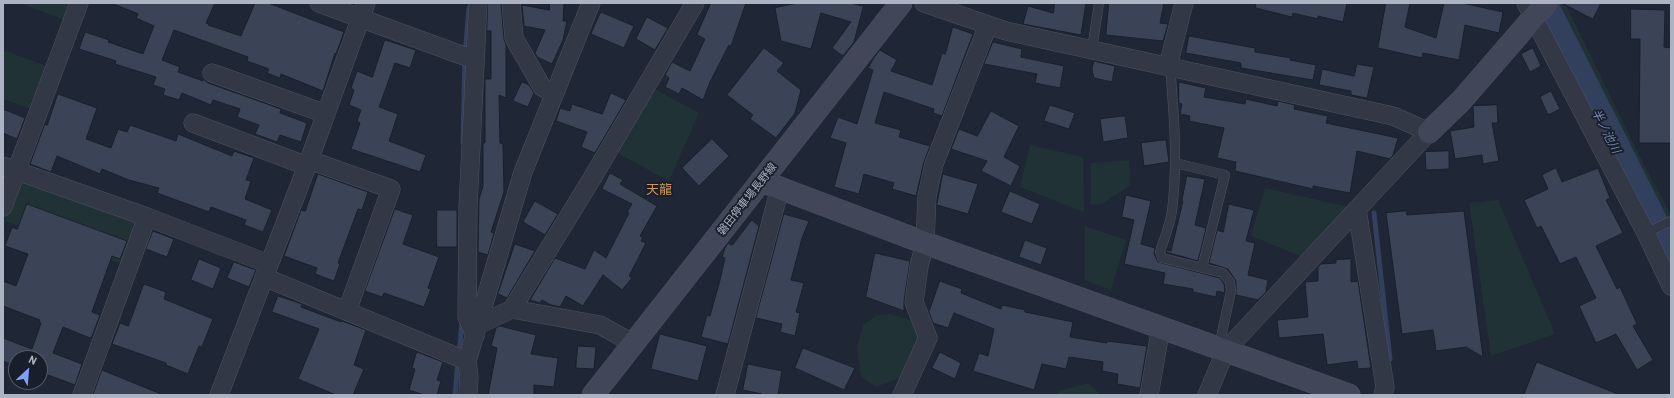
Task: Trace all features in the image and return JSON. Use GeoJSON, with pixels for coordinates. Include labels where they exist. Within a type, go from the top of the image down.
{"type":"FeatureCollection","features":[{"type":"Feature","properties":{"kind":"street"},"geometry":{"type":"LineString","coordinates":[[3,207],[10,168],[79,3]]}},
{"type":"Feature","properties":{"kind":"street"},"geometry":{"type":"LineString","coordinates":[[319,3],[363,11],[475,60]]}},
{"type":"Feature","properties":{"kind":"street"},"geometry":{"type":"LineString","coordinates":[[477,331],[466,317],[468,207],[478,3]]}},
{"type":"Feature","properties":{"kind":"street"},"geometry":{"type":"LineString","coordinates":[[511,3],[514,38],[542,87],[554,94]]}},
{"type":"Feature","properties":{"kind":"street"},"geometry":{"type":"LineString","coordinates":[[468,395],[469,377],[467,361],[523,172],[590,3]]}},
{"type":"Feature","properties":{"kind":"street"},"geometry":{"type":"LineString","coordinates":[[477,331],[512,309],[594,176],[695,3]]}},
{"type":"Feature","properties":{"kind":"street","name":"磐田停車場長野線"},"geometry":{"type":"LineString","coordinates":[[593,395],[634,344],[771,185],[901,3]]}},
{"type":"Feature","properties":{"kind":"street"},"geometry":{"type":"LineString","coordinates":[[924,3],[1006,31],[1393,116],[1429,132]]}},
{"type":"Feature","properties":{"kind":"street"},"geometry":{"type":"LineString","coordinates":[[1169,66],[1184,3]]}},
{"type":"Feature","properties":{"kind":"street"},"geometry":{"type":"LineString","coordinates":[[1207,395],[1222,349],[1461,100],[1535,8],[1671,286]]}},
{"type":"Feature","properties":{"kind":"street"},"geometry":{"type":"LineString","coordinates":[[219,395],[308,163],[363,11]]}},
{"type":"Feature","properties":{"kind":"street"},"geometry":{"type":"LineString","coordinates":[[902,395],[928,338],[914,302],[919,266],[925,243],[927,196],[934,164],[988,25]]}},
{"type":"Feature","properties":{"kind":"street"},"geometry":{"type":"LineString","coordinates":[[212,73],[326,114]]}},
{"type":"Feature","properties":{"kind":"street"},"geometry":{"type":"LineString","coordinates":[[193,123],[390,190],[347,311]]}},
{"type":"Feature","properties":{"kind":"street"},"geometry":{"type":"LineString","coordinates":[[10,168],[147,217],[266,271],[347,311],[467,361]]}},
{"type":"Feature","properties":{"kind":"street"},"geometry":{"type":"LineString","coordinates":[[725,395],[771,185],[925,243],[1349,395]]}},
{"type":"Feature","properties":{"kind":"street"},"geometry":{"type":"LineString","coordinates":[[1357,209],[1385,387],[1383,395]]}},
{"type":"Feature","properties":{"kind":"street"},"geometry":{"type":"LineString","coordinates":[[82,395],[147,217]]}},
{"type":"Feature","properties":{"kind":"street"},"geometry":{"type":"LineString","coordinates":[[512,309],[600,325],[634,344]]}},
{"type":"Feature","properties":{"kind":"street"},"geometry":{"type":"LineString","coordinates":[[1149,395],[1161,327]]}},
{"type":"Feature","properties":{"kind":"lane"},"geometry":{"type":"LineString","coordinates":[[1092,49],[1098,3]]}},
{"type":"Feature","properties":{"kind":"lane"},"geometry":{"type":"LineString","coordinates":[[1169,66],[1175,139],[1175,163],[1172,212],[1160,252],[1162,258],[1223,273],[1230,282],[1231,291],[1222,349]]}},
{"type":"Feature","properties":{"kind":"lane"},"geometry":{"type":"LineString","coordinates":[[1175,163],[1225,176],[1202,268]]}},
{"type":"Feature","properties":{"kind":"lane"},"geometry":{"type":"LineString","coordinates":[[1646,233],[1671,221]]}},
{"type":"Feature","properties":{"kind":"shaded area"},"geometry":{"type":"Polygon","coordinates":[[[19,3],[77,3],[70,22],[19,3]]]}},
{"type":"Feature","properties":{"kind":"shaded area"},"geometry":{"type":"Polygon","coordinates":[[[1530,3],[1565,3],[1638,153],[1671,215],[1671,286],[1530,3]]]}},
{"type":"Feature","properties":{"kind":"shaded area"},"geometry":{"type":"Polygon","coordinates":[[[3,50],[55,69],[40,112],[3,99],[3,50]]]}},
{"type":"Feature","properties":{"kind":"shaded area"},"geometry":{"type":"Polygon","coordinates":[[[647,85],[699,113],[669,181],[610,149],[647,85]]]}},
{"type":"Feature","properties":{"kind":"shaded area"},"geometry":{"type":"Polygon","coordinates":[[[1030,145],[1083,157],[1084,212],[1020,187],[1030,145]]]}},
{"type":"Feature","properties":{"kind":"shaded area"},"geometry":{"type":"Polygon","coordinates":[[[1129,160],[1130,185],[1102,204],[1091,205],[1091,163],[1129,160]]]}},
{"type":"Feature","properties":{"kind":"shaded area"},"geometry":{"type":"Polygon","coordinates":[[[20,179],[140,222],[125,265],[5,221],[20,179]]]}},
{"type":"Feature","properties":{"kind":"shaded area"},"geometry":{"type":"Polygon","coordinates":[[[1265,188],[1357,209],[1310,260],[1251,236],[1265,188]]]}},
{"type":"Feature","properties":{"kind":"shaded area"},"geometry":{"type":"Polygon","coordinates":[[[1498,200],[1555,334],[1491,356],[1469,203],[1498,200]]]}},
{"type":"Feature","properties":{"kind":"shaded area"},"geometry":{"type":"Polygon","coordinates":[[[1085,226],[1126,240],[1111,290],[1085,280],[1085,226]]]}},
{"type":"Feature","properties":{"kind":"shaded area"},"geometry":{"type":"Polygon","coordinates":[[[891,314],[923,324],[926,343],[904,376],[876,387],[861,376],[857,348],[863,325],[877,315],[891,314]]]}},
{"type":"Feature","properties":{"kind":"shaded area"},"geometry":{"type":"Polygon","coordinates":[[[1088,383],[1101,395],[1055,395],[1059,391],[1088,383]]]}},
{"type":"Feature","properties":{"kind":"building"},"geometry":{"type":"Polygon","coordinates":[[[111,3],[215,3],[206,23],[241,36],[255,3],[268,3],[344,32],[336,54],[335,53],[323,91],[281,74],[280,78],[267,73],[269,69],[247,61],[248,57],[174,30],[162,60],[180,67],[178,72],[203,81],[203,79],[208,83],[281,109],[280,113],[307,123],[301,142],[280,135],[277,142],[255,134],[259,125],[237,117],[240,109],[213,100],[211,105],[182,93],[179,100],[163,95],[165,89],[153,85],[156,77],[115,64],[116,61],[79,49],[85,32],[143,54],[154,26],[136,18],[138,14],[111,3]]]}},
{"type":"Feature","properties":{"kind":"building"},"geometry":{"type":"Polygon","coordinates":[[[488,3],[501,3],[504,39],[506,45],[506,98],[499,95],[500,143],[503,144],[504,192],[491,232],[494,233],[488,255],[478,252],[479,199],[483,186],[483,143],[485,143],[485,79],[491,79],[491,31],[487,31],[488,3]]]}},
{"type":"Feature","properties":{"kind":"building"},"geometry":{"type":"Polygon","coordinates":[[[550,3],[564,3],[563,21],[567,21],[563,40],[552,64],[537,57],[535,53],[545,30],[524,26],[522,5],[549,10],[550,3]]]}},
{"type":"Feature","properties":{"kind":"building"},"geometry":{"type":"Polygon","coordinates":[[[711,3],[746,3],[731,46],[729,45],[710,82],[703,100],[682,88],[679,94],[665,87],[669,78],[665,75],[672,62],[690,71],[705,39],[697,35],[711,3]]]}},
{"type":"Feature","properties":{"kind":"building"},"geometry":{"type":"Polygon","coordinates":[[[798,3],[851,3],[862,6],[864,4],[854,42],[843,56],[832,48],[851,22],[821,13],[811,49],[781,41],[775,8],[798,3]]]}},
{"type":"Feature","properties":{"kind":"building"},"geometry":{"type":"Polygon","coordinates":[[[1055,3],[1086,3],[1081,35],[1023,24],[1028,6],[1053,13],[1055,3]]]}},
{"type":"Feature","properties":{"kind":"building"},"geometry":{"type":"Polygon","coordinates":[[[1109,3],[1164,3],[1160,23],[1168,24],[1163,41],[1106,35],[1109,3]]]}},
{"type":"Feature","properties":{"kind":"building"},"geometry":{"type":"Polygon","coordinates":[[[1256,3],[1347,3],[1343,22],[1318,16],[1318,19],[1293,13],[1292,17],[1256,8],[1256,3]]]}},
{"type":"Feature","properties":{"kind":"building"},"geometry":{"type":"Polygon","coordinates":[[[1386,3],[1410,3],[1405,27],[1436,38],[1444,3],[1462,3],[1503,12],[1499,33],[1465,25],[1459,60],[1423,53],[1422,58],[1378,48],[1386,3]]]}},
{"type":"Feature","properties":{"kind":"building"},"geometry":{"type":"Polygon","coordinates":[[[1562,3],[1601,3],[1593,19],[1562,3]]]}},
{"type":"Feature","properties":{"kind":"building"},"geometry":{"type":"Polygon","coordinates":[[[1631,9],[1665,10],[1664,47],[1671,48],[1671,143],[1639,143],[1640,39],[1631,39],[1631,9]]]}},
{"type":"Feature","properties":{"kind":"building"},"geometry":{"type":"Polygon","coordinates":[[[601,12],[634,26],[624,48],[591,34],[601,12]]]}},
{"type":"Feature","properties":{"kind":"building"},"geometry":{"type":"Polygon","coordinates":[[[647,17],[668,28],[655,50],[636,39],[647,17]]]}},
{"type":"Feature","properties":{"kind":"building"},"geometry":{"type":"Polygon","coordinates":[[[953,27],[973,34],[942,116],[933,113],[934,109],[884,92],[875,123],[901,130],[899,137],[930,146],[924,162],[916,196],[892,189],[894,183],[864,174],[859,194],[834,187],[846,143],[830,138],[838,117],[857,124],[873,70],[868,68],[875,56],[880,50],[897,60],[891,71],[932,85],[942,53],[945,54],[953,27]]]}},
{"type":"Feature","properties":{"kind":"building"},"geometry":{"type":"Polygon","coordinates":[[[1189,36],[1255,48],[1255,52],[1291,58],[1290,60],[1316,65],[1313,80],[1241,68],[1241,63],[1186,53],[1189,36]]]}},
{"type":"Feature","properties":{"kind":"building"},"geometry":{"type":"Polygon","coordinates":[[[385,40],[416,50],[410,68],[395,63],[379,107],[398,114],[389,141],[426,155],[420,172],[351,149],[360,123],[357,121],[361,110],[349,105],[354,90],[351,88],[357,71],[372,77],[385,40]]]}},
{"type":"Feature","properties":{"kind":"building"},"geometry":{"type":"Polygon","coordinates":[[[993,42],[1022,49],[1021,57],[1064,66],[1060,88],[1035,83],[1037,74],[984,64],[993,42]]]}},
{"type":"Feature","properties":{"kind":"building"},"geometry":{"type":"Polygon","coordinates":[[[764,48],[784,63],[777,71],[801,90],[795,113],[776,138],[750,119],[753,115],[727,95],[764,48]]]}},
{"type":"Feature","properties":{"kind":"building"},"geometry":{"type":"Polygon","coordinates":[[[1533,48],[1541,66],[1530,72],[1521,54],[1533,48]]]}},
{"type":"Feature","properties":{"kind":"building"},"geometry":{"type":"Polygon","coordinates":[[[1094,61],[1115,66],[1112,82],[1094,78],[1092,70],[1094,61]]]}},
{"type":"Feature","properties":{"kind":"building"},"geometry":{"type":"Polygon","coordinates":[[[1357,64],[1374,67],[1367,98],[1351,95],[1351,91],[1319,85],[1322,69],[1354,76],[1357,64]]]}},
{"type":"Feature","properties":{"kind":"building"},"geometry":{"type":"Polygon","coordinates":[[[522,82],[529,85],[534,93],[528,107],[513,101],[522,82]]]}},
{"type":"Feature","properties":{"kind":"building"},"geometry":{"type":"Polygon","coordinates":[[[1179,82],[1206,88],[1204,97],[1245,104],[1246,99],[1277,106],[1278,101],[1295,105],[1294,109],[1328,116],[1326,123],[1398,138],[1393,155],[1390,159],[1357,151],[1350,193],[1313,186],[1313,189],[1235,171],[1236,162],[1217,158],[1224,128],[1189,121],[1190,116],[1180,114],[1182,104],[1179,103],[1179,82]]]}},
{"type":"Feature","properties":{"kind":"building"},"geometry":{"type":"Polygon","coordinates":[[[1551,91],[1560,109],[1548,115],[1540,97],[1551,91]]]}},
{"type":"Feature","properties":{"kind":"building"},"geometry":{"type":"Polygon","coordinates":[[[611,93],[626,100],[595,153],[581,147],[587,132],[556,121],[560,108],[570,111],[572,104],[602,114],[611,93]]]}},
{"type":"Feature","properties":{"kind":"building"},"geometry":{"type":"Polygon","coordinates":[[[58,94],[97,108],[86,139],[111,148],[118,129],[127,132],[130,125],[176,141],[178,134],[232,156],[234,151],[254,158],[246,180],[251,181],[245,199],[272,210],[263,232],[244,225],[246,220],[211,207],[209,212],[157,193],[159,188],[129,180],[102,169],[100,174],[57,156],[51,172],[30,164],[44,126],[45,124],[47,125],[58,94]]]}},
{"type":"Feature","properties":{"kind":"building"},"geometry":{"type":"Polygon","coordinates":[[[1050,105],[1075,113],[1069,129],[1044,121],[1050,105]]]}},
{"type":"Feature","properties":{"kind":"building"},"geometry":{"type":"Polygon","coordinates":[[[1497,105],[1498,123],[1492,123],[1499,161],[1483,164],[1482,155],[1455,159],[1450,131],[1474,127],[1473,106],[1497,105]]]}},
{"type":"Feature","properties":{"kind":"building"},"geometry":{"type":"Polygon","coordinates":[[[3,109],[25,118],[17,139],[3,133],[3,109]]]}},
{"type":"Feature","properties":{"kind":"building"},"geometry":{"type":"Polygon","coordinates":[[[991,111],[1019,126],[1004,157],[1020,166],[1011,186],[981,171],[987,161],[951,149],[959,129],[977,136],[991,111]]]}},
{"type":"Feature","properties":{"kind":"building"},"geometry":{"type":"Polygon","coordinates":[[[1125,116],[1128,138],[1103,142],[1100,119],[1125,116]]]}},
{"type":"Feature","properties":{"kind":"building"},"geometry":{"type":"Polygon","coordinates":[[[712,139],[729,156],[699,186],[682,168],[712,139]]]}},
{"type":"Feature","properties":{"kind":"building"},"geometry":{"type":"Polygon","coordinates":[[[1166,140],[1169,162],[1144,166],[1141,143],[1166,140]]]}},
{"type":"Feature","properties":{"kind":"building"},"geometry":{"type":"Polygon","coordinates":[[[1449,151],[1449,169],[1426,170],[1425,152],[1449,151]]]}},
{"type":"Feature","properties":{"kind":"building"},"geometry":{"type":"Polygon","coordinates":[[[1556,168],[1562,182],[1598,168],[1610,198],[1606,200],[1623,233],[1596,246],[1617,289],[1620,287],[1637,324],[1633,326],[1653,360],[1637,370],[1616,334],[1596,343],[1579,306],[1596,298],[1576,257],[1560,264],[1541,226],[1537,228],[1524,200],[1548,189],[1542,175],[1556,168]]]}},
{"type":"Feature","properties":{"kind":"building"},"geometry":{"type":"Polygon","coordinates":[[[610,173],[623,180],[620,184],[657,206],[640,236],[643,237],[641,241],[646,243],[629,276],[632,278],[622,290],[603,275],[583,306],[566,296],[560,307],[551,305],[542,300],[540,303],[530,300],[555,258],[585,269],[594,250],[606,258],[629,213],[627,212],[632,204],[602,189],[610,173]]]}},
{"type":"Feature","properties":{"kind":"building"},"geometry":{"type":"Polygon","coordinates":[[[318,174],[368,192],[362,210],[358,209],[338,263],[340,264],[334,281],[315,274],[317,268],[284,256],[301,210],[305,211],[318,174]]]}},
{"type":"Feature","properties":{"kind":"building"},"geometry":{"type":"Polygon","coordinates":[[[943,174],[978,184],[968,214],[937,205],[943,174]]]}},
{"type":"Feature","properties":{"kind":"building"},"geometry":{"type":"Polygon","coordinates":[[[1187,176],[1205,179],[1195,225],[1206,228],[1198,261],[1166,252],[1167,250],[1171,251],[1183,201],[1187,176]]]}},
{"type":"Feature","properties":{"kind":"building"},"geometry":{"type":"Polygon","coordinates":[[[1010,191],[1040,204],[1032,224],[1001,212],[1010,191]]]}},
{"type":"Feature","properties":{"kind":"building"},"geometry":{"type":"Polygon","coordinates":[[[1126,195],[1151,201],[1141,244],[1155,248],[1154,254],[1158,262],[1220,278],[1224,284],[1225,293],[1217,291],[1216,297],[1193,292],[1193,289],[1163,284],[1165,273],[1124,264],[1134,220],[1122,217],[1126,195]]]}},
{"type":"Feature","properties":{"kind":"building"},"geometry":{"type":"Polygon","coordinates":[[[535,201],[558,214],[545,235],[523,222],[535,201]]]}},
{"type":"Feature","properties":{"kind":"building"},"geometry":{"type":"Polygon","coordinates":[[[27,204],[127,241],[120,259],[112,256],[92,312],[100,315],[92,336],[90,338],[63,327],[53,353],[82,364],[75,385],[48,375],[48,350],[8,350],[8,363],[3,361],[3,338],[32,349],[41,323],[39,322],[40,320],[3,306],[3,281],[16,286],[28,254],[5,246],[12,227],[17,229],[27,204]]]}},
{"type":"Feature","properties":{"kind":"building"},"geometry":{"type":"Polygon","coordinates":[[[1229,204],[1254,210],[1246,241],[1255,243],[1248,275],[1268,280],[1266,292],[1258,300],[1236,295],[1236,281],[1228,269],[1209,263],[1217,230],[1223,232],[1229,204]]]}},
{"type":"Feature","properties":{"kind":"building"},"geometry":{"type":"Polygon","coordinates":[[[395,209],[413,215],[403,244],[439,257],[428,288],[431,289],[424,307],[384,293],[382,297],[365,291],[395,209]]]}},
{"type":"Feature","properties":{"kind":"building"},"geometry":{"type":"Polygon","coordinates":[[[437,210],[457,210],[457,247],[437,247],[437,210]]]}},
{"type":"Feature","properties":{"kind":"building"},"geometry":{"type":"Polygon","coordinates":[[[1406,211],[1407,215],[1464,211],[1483,357],[1466,347],[1436,351],[1433,330],[1402,334],[1386,213],[1406,211]]]}},
{"type":"Feature","properties":{"kind":"building"},"geometry":{"type":"Polygon","coordinates":[[[784,214],[809,221],[802,238],[791,280],[804,283],[796,312],[800,313],[795,336],[780,332],[782,324],[756,318],[784,214]]]}},
{"type":"Feature","properties":{"kind":"building"},"geometry":{"type":"Polygon","coordinates":[[[752,220],[759,226],[728,344],[701,337],[707,315],[710,316],[720,280],[725,258],[722,257],[725,248],[728,243],[732,245],[752,220]]]}},
{"type":"Feature","properties":{"kind":"building"},"geometry":{"type":"Polygon","coordinates":[[[153,231],[174,239],[167,257],[146,249],[153,231]]]}},
{"type":"Feature","properties":{"kind":"building"},"geometry":{"type":"Polygon","coordinates":[[[1025,240],[1047,248],[1041,265],[1019,257],[1025,240]]]}},
{"type":"Feature","properties":{"kind":"building"},"geometry":{"type":"Polygon","coordinates":[[[515,244],[535,251],[507,298],[498,294],[515,244]]]}},
{"type":"Feature","properties":{"kind":"building"},"geometry":{"type":"Polygon","coordinates":[[[875,253],[910,261],[904,311],[866,297],[875,253]]]}},
{"type":"Feature","properties":{"kind":"building"},"geometry":{"type":"Polygon","coordinates":[[[199,259],[221,268],[213,289],[191,280],[199,259]]]}},
{"type":"Feature","properties":{"kind":"building"},"geometry":{"type":"Polygon","coordinates":[[[1351,259],[1351,282],[1358,281],[1371,368],[1358,369],[1357,361],[1327,365],[1323,334],[1279,338],[1277,320],[1308,317],[1305,282],[1318,281],[1318,267],[1321,264],[1336,263],[1336,260],[1351,259]]]}},
{"type":"Feature","properties":{"kind":"building"},"geometry":{"type":"Polygon","coordinates":[[[234,262],[256,270],[249,287],[227,278],[234,262]]]}},
{"type":"Feature","properties":{"kind":"building"},"geometry":{"type":"Polygon","coordinates":[[[940,281],[962,289],[961,293],[1001,309],[1002,305],[1025,310],[1025,312],[1073,322],[1070,337],[1107,343],[1107,341],[1147,346],[1140,388],[1117,384],[1118,374],[1102,371],[1103,362],[1069,357],[1066,369],[1042,364],[1034,390],[973,371],[979,353],[988,356],[994,329],[954,313],[948,328],[933,323],[929,312],[940,281]]]}},
{"type":"Feature","properties":{"kind":"building"},"geometry":{"type":"Polygon","coordinates":[[[144,284],[166,292],[164,299],[213,319],[202,347],[199,346],[188,374],[166,365],[166,363],[112,344],[120,323],[128,326],[144,284]]]}},
{"type":"Feature","properties":{"kind":"building"},"geometry":{"type":"Polygon","coordinates":[[[278,296],[302,304],[301,307],[366,330],[354,365],[364,369],[353,395],[336,395],[298,379],[319,329],[272,312],[278,296]]]}},
{"type":"Feature","properties":{"kind":"building"},"geometry":{"type":"Polygon","coordinates":[[[500,326],[536,335],[531,354],[558,358],[554,387],[534,385],[534,395],[488,395],[497,348],[491,346],[496,328],[500,326]]]}},
{"type":"Feature","properties":{"kind":"building"},"geometry":{"type":"Polygon","coordinates":[[[660,334],[707,346],[698,381],[651,369],[660,334]]]}},
{"type":"Feature","properties":{"kind":"building"},"geometry":{"type":"Polygon","coordinates":[[[578,346],[596,347],[594,369],[576,368],[578,346]]]}},
{"type":"Feature","properties":{"kind":"building"},"geometry":{"type":"Polygon","coordinates":[[[803,348],[855,368],[844,390],[795,368],[803,348]]]}},
{"type":"Feature","properties":{"kind":"building"},"geometry":{"type":"Polygon","coordinates":[[[417,352],[443,362],[437,380],[441,381],[437,395],[424,395],[409,390],[415,369],[412,368],[417,352]]]}},
{"type":"Feature","properties":{"kind":"building"},"geometry":{"type":"Polygon","coordinates":[[[940,352],[961,363],[955,379],[932,368],[940,352]]]}},
{"type":"Feature","properties":{"kind":"building"},"geometry":{"type":"Polygon","coordinates":[[[1537,362],[1618,394],[1618,395],[1524,395],[1537,362]]]}},
{"type":"Feature","properties":{"kind":"building"},"geometry":{"type":"Polygon","coordinates":[[[748,364],[782,371],[778,395],[761,395],[762,394],[743,390],[748,364]]]}},
{"type":"Feature","properties":{"kind":"building"},"geometry":{"type":"Polygon","coordinates":[[[102,370],[161,394],[161,395],[93,395],[102,370]]]}},
{"type":"Feature","properties":{"kind":"waterway","name":"半ノ池川"},"geometry":{"type":"LineString","coordinates":[[1542,3],[1671,258]]}},
{"type":"Feature","properties":{"kind":"waterway"},"geometry":{"type":"LineString","coordinates":[[463,142],[465,55],[469,8]]}},
{"type":"Feature","properties":{"kind":"waterway"},"geometry":{"type":"LineString","coordinates":[[1374,213],[1390,359]]}},
{"type":"Feature","properties":{"kind":"waterway"},"geometry":{"type":"LineString","coordinates":[[459,354],[462,322]]}},
{"type":"Feature","properties":{"kind":"waterway"},"geometry":{"type":"LineString","coordinates":[[455,395],[458,362]]}},
{"type":"Feature","properties":{"kind":"district","name":"天龍"},"geometry":{"type":"Point","coordinates":[659,190]}}]}
